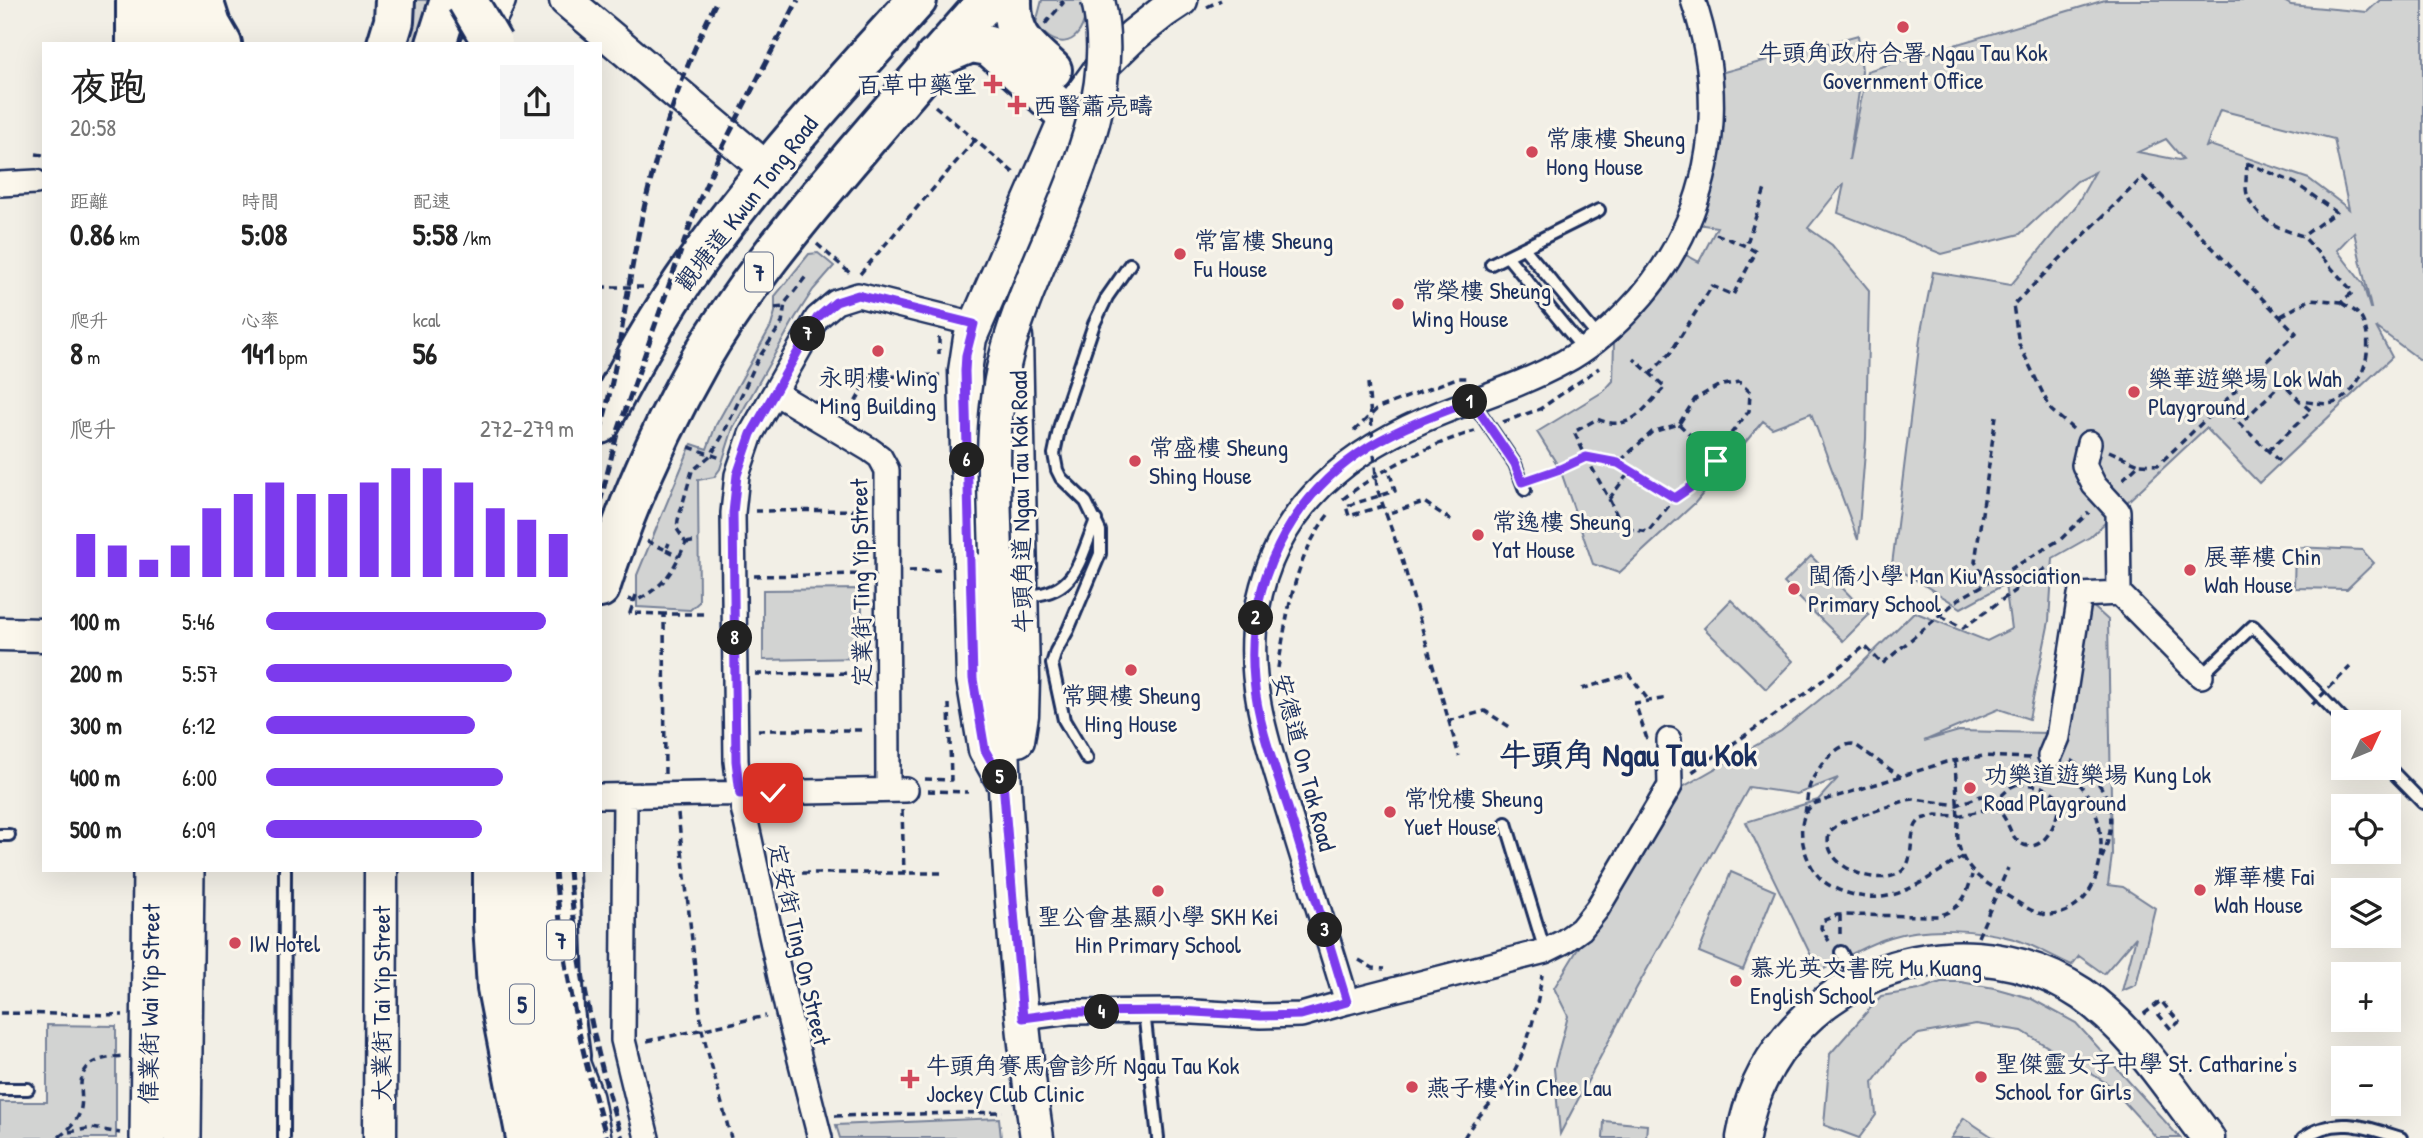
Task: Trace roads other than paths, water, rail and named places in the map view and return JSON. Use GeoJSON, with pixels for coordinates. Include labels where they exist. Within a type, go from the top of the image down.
{"type":"FeatureCollection","features":[{"type":"Feature","properties":{"kind":"highway"},"geometry":{"type":"LineString","coordinates":[[136,0],[136,42]]}},
{"type":"Feature","properties":{"kind":"highway"},"geometry":{"type":"LineString","coordinates":[[388,42],[394,21],[395,0]]}},
{"type":"Feature","properties":{"kind":"highway"},"geometry":{"type":"LineString","coordinates":[[437,42],[450,0]]}},
{"type":"Feature","properties":{"kind":"highway"},"geometry":{"type":"LineString","coordinates":[[467,0],[492,42]]}},
{"type":"Feature","properties":{"kind":"highway"},"geometry":{"type":"LineString","coordinates":[[489,0],[512,42]]}},
{"type":"Feature","properties":{"kind":"highway","name":"觀塘道 Kwun Tong Road"},"geometry":{"type":"LineString","coordinates":[[602,420],[670,300],[694,264],[767,169],[917,0]]}},
{"type":"Feature","properties":{"kind":"highway","name":"7"},"geometry":{"type":"LineString","coordinates":[[624,595],[646,467],[720,328],[776,248],[935,58],[988,0]]}},
{"type":"Feature","properties":{"kind":"highway"},"geometry":{"type":"LineString","coordinates":[[1012,0],[1013,26],[1018,35],[1073,105]]}},
{"type":"Feature","properties":{"kind":"highway"},"geometry":{"type":"LineString","coordinates":[[935,58],[971,43],[989,46],[1073,105]]}},
{"type":"Feature","properties":{"kind":"highway"},"geometry":{"type":"LineString","coordinates":[[493,872],[497,989],[526,1138]]}},
{"type":"Feature","properties":{"kind":"highway","name":"5"},"geometry":{"type":"LineString","coordinates":[[512,872],[521,993],[543,1138]]}},
{"type":"Feature","properties":{"kind":"highway","name":"5"},"geometry":{"type":"LineString","coordinates":[[528,872],[530,936],[538,1013],[558,1138]]}},
{"type":"Feature","properties":{"kind":"highway","name":"7"},"geometry":{"type":"LineString","coordinates":[[559,872],[564,1010],[577,1138]]}},
{"type":"Feature","properties":{"kind":"main road"},"geometry":{"type":"LineString","coordinates":[[157,42],[158,0]]}},
{"type":"Feature","properties":{"kind":"main road"},"geometry":{"type":"LineString","coordinates":[[479,42],[499,0]]}},
{"type":"Feature","properties":{"kind":"main road"},"geometry":{"type":"LineString","coordinates":[[566,0],[767,169]]}},
{"type":"Feature","properties":{"kind":"main road","name":"牛頭角道 Ngau Tau Kok Road"},"geometry":{"type":"LineString","coordinates":[[1037,1138],[1025,1056],[1003,782],[994,439],[1002,373],[1022,304],[1085,150],[1098,94],[1102,59],[1098,0]]}},
{"type":"Feature","properties":{"kind":"main road","name":"牛頭角道 Ngau Tau Kok Road"},"geometry":{"type":"LineString","coordinates":[[1003,782],[985,750],[973,679],[966,355],[974,324],[1073,105],[1103,65],[1134,35],[1163,12],[1189,6]]}},
{"type":"Feature","properties":{"kind":"main road","name":"牛頭角道 Ngau Tau Kok Road"},"geometry":{"type":"LineString","coordinates":[[1003,782],[1016,752],[1022,715],[1016,294],[1022,220]]}},
{"type":"Feature","properties":{"kind":"main road"},"geometry":{"type":"LineString","coordinates":[[0,634],[42,635]]}},
{"type":"Feature","properties":{"kind":"main road","name":"偉業街 Wai Yip Street"},"geometry":{"type":"LineString","coordinates":[[137,1136],[150,1016],[151,872]]}},
{"type":"Feature","properties":{"kind":"main road","name":"偉業街 Wai Yip Street"},"geometry":{"type":"LineString","coordinates":[[183,1138],[187,872]]}},
{"type":"Feature","properties":{"kind":"main road","name":"大業街 Tai Yip Street"},"geometry":{"type":"LineString","coordinates":[[380,1138],[382,872]]}},
{"type":"Feature","properties":{"kind":"main road"},"geometry":{"type":"LineString","coordinates":[[1743,1138],[1749,1112],[1765,1074],[1787,1040],[1815,1011],[1848,987],[1885,970],[1925,960],[1966,957],[2006,962],[2036,971],[2064,984],[2098,1006],[2128,1034],[2207,1138]]}},
{"type":"Feature","properties":{"kind":"main road"},"geometry":{"type":"LineString","coordinates":[[497,989],[496,1058],[508,1138]]}},
{"type":"Feature","properties":{"kind":"main road"},"geometry":{"type":"LineString","coordinates":[[571,1062],[586,1098],[593,1138]]}},
{"type":"Feature","properties":{"kind":"street","name":"安德道 On Tak Road"},"geometry":{"type":"LineString","coordinates":[[1347,1002],[1259,708],[1253,656],[1257,609],[1269,565],[1280,542],[1306,502],[1325,480],[1348,461],[1470,389],[1546,372],[1592,344],[1650,286],[1685,231],[1700,189],[1710,144],[1712,81],[1705,40],[1693,0]]}},
{"type":"Feature","properties":{"kind":"street"},"geometry":{"type":"LineString","coordinates":[[0,184],[36,183]]}},
{"type":"Feature","properties":{"kind":"street","name":"定安街 Ting On Street"},"geometry":{"type":"LineString","coordinates":[[820,1138],[787,1009],[740,794],[736,761],[733,513],[735,485],[751,434],[817,318],[836,302],[858,295],[974,324]]}},
{"type":"Feature","properties":{"kind":"street","name":"定業街 Ting Yip Street"},"geometry":{"type":"LineString","coordinates":[[740,794],[906,794],[887,470],[880,457],[869,449],[775,393]]}},
{"type":"Feature","properties":{"kind":"street"},"geometry":{"type":"LineString","coordinates":[[2090,443],[2084,465],[2094,485],[2118,511],[2119,593],[2201,676]]}},
{"type":"Feature","properties":{"kind":"street"},"geometry":{"type":"LineString","coordinates":[[2057,762],[2058,737],[2080,595],[2119,593]]}},
{"type":"Feature","properties":{"kind":"street"},"geometry":{"type":"LineString","coordinates":[[1023,1018],[1069,1012],[1144,1011],[1301,1015],[1347,1002],[1544,960],[1581,929],[1597,909],[1670,786],[1659,743]]}},
{"type":"Feature","properties":{"kind":"street"},"geometry":{"type":"LineString","coordinates":[[602,796],[740,794]]}},
{"type":"Feature","properties":{"kind":"street"},"geometry":{"type":"LineString","coordinates":[[625,796],[623,1040],[647,1138]]}},
{"type":"Feature","properties":{"kind":"lane"},"geometry":{"type":"LineString","coordinates":[[1491,264],[1599,210]]}},
{"type":"Feature","properties":{"kind":"lane"},"geometry":{"type":"LineString","coordinates":[[1524,248],[1592,344]]}},
{"type":"Feature","properties":{"kind":"lane"},"geometry":{"type":"LineString","coordinates":[[1507,256],[1592,344]]}},
{"type":"Feature","properties":{"kind":"lane"},"geometry":{"type":"LineString","coordinates":[[1087,759],[1063,720],[1052,664],[1100,554],[1100,531],[1086,502],[1061,478],[1054,454],[1081,356],[1107,297],[1130,264]]}},
{"type":"Feature","properties":{"kind":"lane"},"geometry":{"type":"LineString","coordinates":[[1470,389],[1488,427],[1515,464],[1524,486]]}},
{"type":"Feature","properties":{"kind":"lane"},"geometry":{"type":"LineString","coordinates":[[1022,596],[1049,593],[1068,582],[1074,574],[1096,520]]}},
{"type":"Feature","properties":{"kind":"lane"},"geometry":{"type":"LineString","coordinates":[[2201,676],[2253,626],[2334,710]]}},
{"type":"Feature","properties":{"kind":"lane"},"geometry":{"type":"LineString","coordinates":[[2401,780],[2423,803]]}},
{"type":"Feature","properties":{"kind":"lane"},"geometry":{"type":"LineString","coordinates":[[1506,823],[1544,960]]}},
{"type":"Feature","properties":{"kind":"lane"},"geometry":{"type":"LineString","coordinates":[[284,1138],[285,872]]}},
{"type":"Feature","properties":{"kind":"lane"},"geometry":{"type":"LineString","coordinates":[[1144,1011],[1158,1138]]}},
{"type":"Feature","properties":{"kind":"lane"},"geometry":{"type":"LineString","coordinates":[[0,1088],[28,1089]]}},
{"type":"Feature","properties":{"kind":"lane"},"geometry":{"type":"LineString","coordinates":[[2303,1138],[2326,1125],[2339,1124],[2369,1128],[2401,1138]]}},
{"type":"Feature","properties":{"kind":"railway"},"geometry":{"type":"LineString","coordinates":[[602,424],[613,378],[636,244],[656,161],[682,80],[717,0]]}},
{"type":"Feature","properties":{"kind":"railway"},"geometry":{"type":"LineString","coordinates":[[602,495],[617,434],[696,208],[723,146],[798,0]]}},
{"type":"Feature","properties":{"kind":"railway"},"geometry":{"type":"LineString","coordinates":[[555,872],[562,938],[574,1006],[588,1072],[607,1138]]}},
{"type":"Feature","properties":{"kind":"railway"},"geometry":{"type":"LineString","coordinates":[[569,872],[588,1006],[622,1138]]}},
{"type":"Feature","properties":{"kind":"place","name":"牛頭角政府合署 Ngau Tau Kok Government Office"},"geometry":{"type":"Point","coordinates":[1903,27]}},
{"type":"Feature","properties":{"kind":"place","name":"百草中藥堂"},"geometry":{"type":"Point","coordinates":[993,84]}},
{"type":"Feature","properties":{"kind":"place","name":"西醫蕭亮疇"},"geometry":{"type":"Point","coordinates":[1017,105]}},
{"type":"Feature","properties":{"kind":"place","name":"常康樓 Sheung Hong House"},"geometry":{"type":"Point","coordinates":[1532,152]}},
{"type":"Feature","properties":{"kind":"place","name":"常富樓 Sheung Fu House"},"geometry":{"type":"Point","coordinates":[1180,254]}},
{"type":"Feature","properties":{"kind":"place","name":"常榮樓 Sheung Wing House"},"geometry":{"type":"Point","coordinates":[1398,304]}},
{"type":"Feature","properties":{"kind":"place","name":"永明樓 Wing Ming Building"},"geometry":{"type":"Point","coordinates":[878,351]}},
{"type":"Feature","properties":{"kind":"place","name":"樂華遊樂場 Lok Wah Playground"},"geometry":{"type":"Point","coordinates":[2134,392]}},
{"type":"Feature","properties":{"kind":"place","name":"常盛樓 Sheung Shing House"},"geometry":{"type":"Point","coordinates":[1135,461]}},
{"type":"Feature","properties":{"kind":"place","name":"常逸樓 Sheung Yat House"},"geometry":{"type":"Point","coordinates":[1478,535]}},
{"type":"Feature","properties":{"kind":"place","name":"展華樓 Chin Wah House"},"geometry":{"type":"Point","coordinates":[2190,570]}},
{"type":"Feature","properties":{"kind":"place","name":"閩僑小學 Man Kiu Association Primary School"},"geometry":{"type":"Point","coordinates":[1794,589]}},
{"type":"Feature","properties":{"kind":"place","name":"常興樓 Sheung Hing House"},"geometry":{"type":"Point","coordinates":[1131,670]}},
{"type":"Feature","properties":{"kind":"place","name":"功樂道遊樂場 Kung Lok Road Playground"},"geometry":{"type":"Point","coordinates":[1970,788]}},
{"type":"Feature","properties":{"kind":"place","name":"常悅樓 Sheung Yuet House"},"geometry":{"type":"Point","coordinates":[1390,812]}},
{"type":"Feature","properties":{"kind":"place","name":"輝華樓 Fai Wah House"},"geometry":{"type":"Point","coordinates":[2200,890]}},
{"type":"Feature","properties":{"kind":"place","name":"聖公會基顯小學 SKH Kei Hin Primary School"},"geometry":{"type":"Point","coordinates":[1158,891]}},
{"type":"Feature","properties":{"kind":"place","name":"IW Hotel"},"geometry":{"type":"Point","coordinates":[235,943]}},
{"type":"Feature","properties":{"kind":"place","name":"慕光英文書院 Mu Kuang English School"},"geometry":{"type":"Point","coordinates":[1736,981]}},
{"type":"Feature","properties":{"kind":"place","name":"聖傑靈女子中學 St. Catharine's School for Girls"},"geometry":{"type":"Point","coordinates":[1981,1077]}},
{"type":"Feature","properties":{"kind":"place","name":"牛頭角賽馬會診所 Ngau Tau Kok Jockey Club Clinic"},"geometry":{"type":"Point","coordinates":[910,1079]}},
{"type":"Feature","properties":{"kind":"place","name":"燕子樓 Yin Chee Lau"},"geometry":{"type":"Point","coordinates":[1412,1087]}},
{"type":"Feature","properties":{"kind":"district","name":"牛頭角 Ngau Tau Kok"},"geometry":{"type":"Point","coordinates":[1628,754]}}]}
